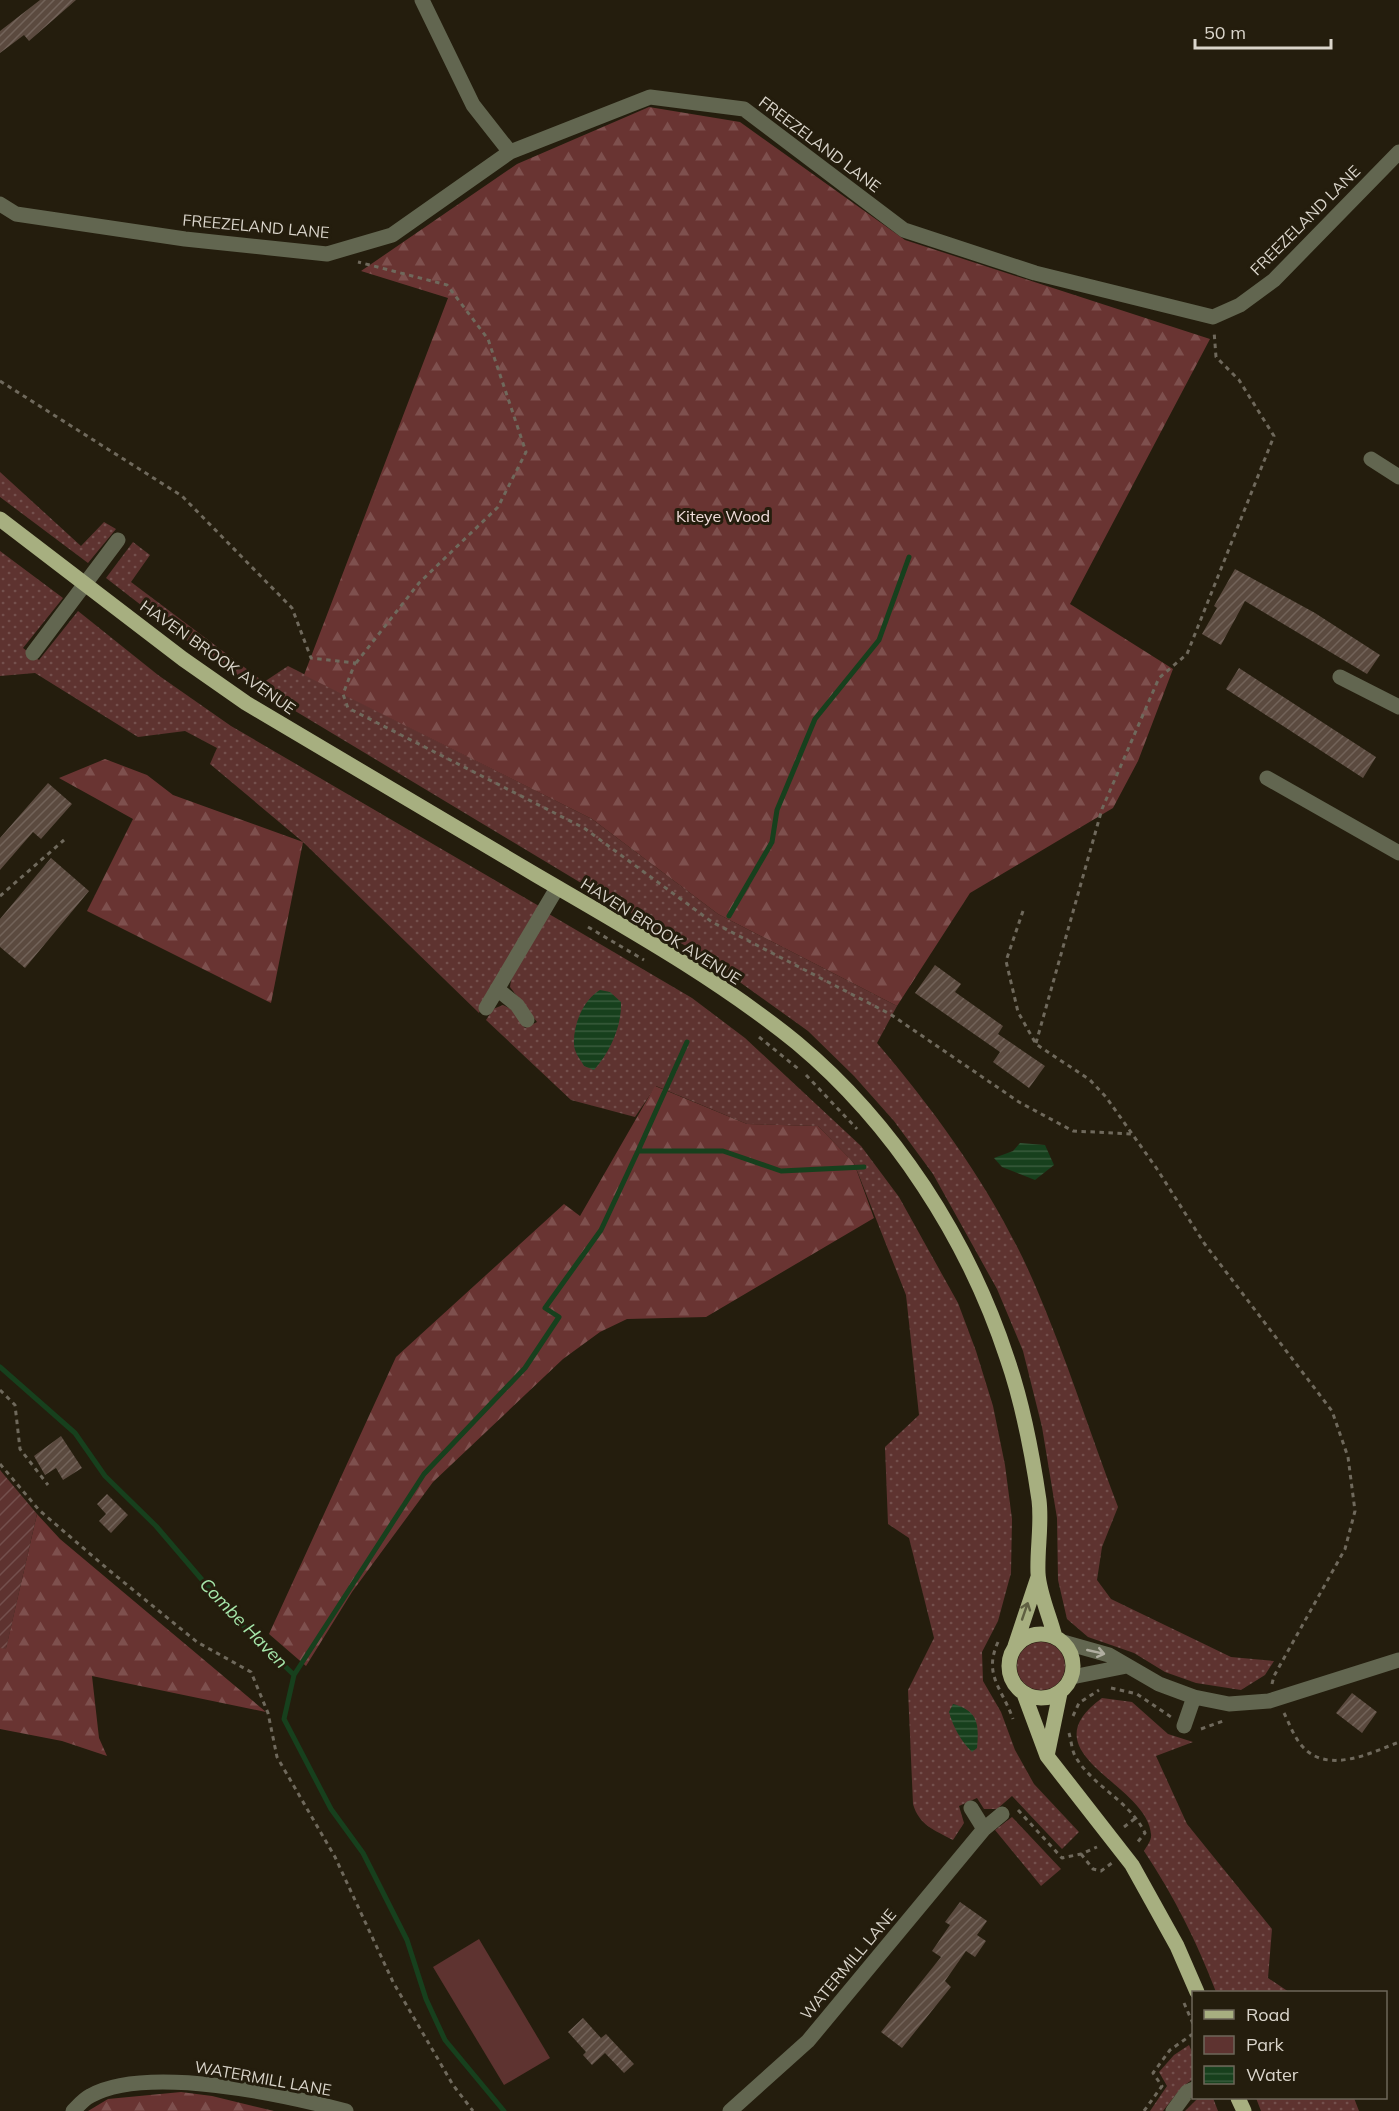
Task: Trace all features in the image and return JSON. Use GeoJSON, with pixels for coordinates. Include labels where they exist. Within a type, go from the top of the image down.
{"type":"FeatureCollection","features":[{"type":"Feature","properties":{"kind":"main road","name":"HAVEN BROOK AVENUE"},"geometry":{"type":"LineString","coordinates":[[0,519],[183,659],[246,703],[702,974],[798,1044],[843,1088],[884,1134],[922,1184],[955,1238],[983,1296],[1008,1359],[1028,1432],[1039,1504],[1038,1577],[1015,1646]]}},
{"type":"Feature","properties":{"kind":"main road","name":"HAVEN BROOK AVENUE"},"geometry":{"type":"LineString","coordinates":[[1038,1577],[1059,1639]]}},
{"type":"Feature","properties":{"kind":"main road"},"geometry":{"type":"LineString","coordinates":[[1047,1756],[1060,1693],[1072,1677],[1073,1658],[1059,1639],[1036,1634],[1021,1640],[1015,1646],[1009,1662],[1009,1671],[1017,1688],[1024,1694],[1042,1698],[1060,1693]]}},
{"type":"Feature","properties":{"kind":"main road"},"geometry":{"type":"LineString","coordinates":[[1024,1694],[1047,1756],[1132,1865],[1177,1946],[1197,1991]]}},
{"type":"Feature","properties":{"kind":"street"},"geometry":{"type":"LineString","coordinates":[[422,0],[473,105],[510,152]]}},
{"type":"Feature","properties":{"kind":"street","name":"FREEZELAND LANE"},"geometry":{"type":"LineString","coordinates":[[0,204],[16,214],[185,238],[327,254],[392,235],[510,152],[650,97],[744,109],[904,230],[1035,273],[1213,317],[1240,305],[1274,280],[1399,152]]}},
{"type":"Feature","properties":{"kind":"street"},"geometry":{"type":"LineString","coordinates":[[1371,459],[1399,477]]}},
{"type":"Feature","properties":{"kind":"street"},"geometry":{"type":"LineString","coordinates":[[33,653],[118,540]]}},
{"type":"Feature","properties":{"kind":"street"},"geometry":{"type":"LineString","coordinates":[[1340,677],[1399,707]]}},
{"type":"Feature","properties":{"kind":"street"},"geometry":{"type":"LineString","coordinates":[[1267,778],[1399,853]]}},
{"type":"Feature","properties":{"kind":"street"},"geometry":{"type":"LineString","coordinates":[[486,1008],[557,888]]}},
{"type":"Feature","properties":{"kind":"street"},"geometry":{"type":"LineString","coordinates":[[497,989],[517,1005],[527,1020]]}},
{"type":"Feature","properties":{"kind":"street"},"geometry":{"type":"LineString","coordinates":[[1059,1639],[1109,1655],[1159,1684],[1194,1697],[1229,1704],[1269,1701],[1399,1660]]}},
{"type":"Feature","properties":{"kind":"street"},"geometry":{"type":"LineString","coordinates":[[1072,1677],[1127,1666]]}},
{"type":"Feature","properties":{"kind":"street"},"geometry":{"type":"LineString","coordinates":[[1184,1726],[1194,1697]]}},
{"type":"Feature","properties":{"kind":"street"},"geometry":{"type":"LineString","coordinates":[[971,1808],[984,1829]]}},
{"type":"Feature","properties":{"kind":"street","name":"WATERMILL LANE"},"geometry":{"type":"LineString","coordinates":[[730,2111],[808,2041],[984,1829],[1002,1814]]}},
{"type":"Feature","properties":{"kind":"street","name":"WATERMILL LANE"},"geometry":{"type":"LineString","coordinates":[[73,2111],[90,2096],[120,2087],[169,2081],[207,2084],[346,2111]]}},
{"type":"Feature","properties":{"kind":"street"},"geometry":{"type":"LineString","coordinates":[[1173,2111],[1187,2092],[1192,2090]]}},
{"type":"Feature","properties":{"kind":"path"},"geometry":{"type":"LineString","coordinates":[[327,254],[447,285],[488,339],[526,452],[498,507],[419,583],[356,663],[343,694],[348,708],[584,828],[712,922],[890,1014],[1019,1102],[1073,1131],[1133,1134]]}},
{"type":"Feature","properties":{"kind":"path"},"geometry":{"type":"LineString","coordinates":[[1036,1044],[1102,809],[1159,678],[1186,654],[1274,436],[1239,380],[1216,357],[1213,317]]}},
{"type":"Feature","properties":{"kind":"path"},"geometry":{"type":"LineString","coordinates":[[0,381],[182,496],[292,608],[311,658],[356,663]]}},
{"type":"Feature","properties":{"kind":"path"},"geometry":{"type":"LineString","coordinates":[[0,896],[64,840]]}},
{"type":"Feature","properties":{"kind":"path"},"geometry":{"type":"LineString","coordinates":[[1023,911],[1006,961],[1018,1011],[1036,1044],[1090,1080],[1133,1134],[1204,1243],[1332,1411],[1348,1456],[1355,1511],[1345,1550],[1274,1676],[1269,1701],[1281,1709],[1302,1746],[1317,1757],[1351,1761],[1399,1742]]}},
{"type":"Feature","properties":{"kind":"path"},"geometry":{"type":"LineString","coordinates":[[588,927],[648,962]]}},
{"type":"Feature","properties":{"kind":"path"},"geometry":{"type":"LineString","coordinates":[[752,1031],[804,1073],[860,1131]]}},
{"type":"Feature","properties":{"kind":"path"},"geometry":{"type":"LineString","coordinates":[[0,1390],[15,1405],[20,1449],[48,1485]]}},
{"type":"Feature","properties":{"kind":"path"},"geometry":{"type":"LineString","coordinates":[[0,1464],[39,1510],[110,1572],[197,1642],[251,1672],[268,1713],[277,1757],[335,1857],[393,1982],[453,2085],[473,2111]]}},
{"type":"Feature","properties":{"kind":"path"},"geometry":{"type":"LineString","coordinates":[[999,1638],[992,1655],[992,1677],[1016,1726]]}},
{"type":"Feature","properties":{"kind":"path"},"geometry":{"type":"LineString","coordinates":[[1072,1720],[1079,1703],[1097,1690],[1116,1687],[1137,1694],[1184,1726]]}},
{"type":"Feature","properties":{"kind":"path"},"geometry":{"type":"LineString","coordinates":[[1068,1729],[1074,1755],[1088,1773],[1137,1816],[1145,1833],[1135,1844]]}},
{"type":"Feature","properties":{"kind":"path"},"geometry":{"type":"LineString","coordinates":[[1002,1814],[1014,1806],[1062,1858],[1081,1854],[1098,1846]]}},
{"type":"Feature","properties":{"kind":"path"},"geometry":{"type":"LineString","coordinates":[[1124,1827],[1137,1816]]}},
{"type":"Feature","properties":{"kind":"path"},"geometry":{"type":"LineString","coordinates":[[1091,1838],[1113,1862],[1117,1872]]}},
{"type":"Feature","properties":{"kind":"path"},"geometry":{"type":"LineString","coordinates":[[1081,1854],[1093,1869],[1101,1871],[1113,1862]]}},
{"type":"Feature","properties":{"kind":"path"},"geometry":{"type":"LineString","coordinates":[[1181,1996],[1192,2021]]}},
{"type":"Feature","properties":{"kind":"path"},"geometry":{"type":"LineString","coordinates":[[1144,2111],[1162,2086],[1153,2073],[1170,2050],[1192,2034]]}},
{"type":"Feature","properties":{"kind":"green space","name":"Kiteye Wood"},"geometry":{"type":"Polygon","coordinates":[[[649,107],[740,122],[905,240],[1210,339],[1070,604],[1173,669],[1138,761],[1113,808],[970,893],[897,1006],[718,914],[592,819],[304,675],[448,298],[361,271],[517,164],[649,107]]]}},
{"type":"Feature","properties":{"kind":"green space"},"geometry":{"type":"Polygon","coordinates":[[[0,472],[81,546],[104,522],[116,529],[88,563],[0,497],[0,472]]]}},
{"type":"Feature","properties":{"kind":"green space"},"geometry":{"type":"Polygon","coordinates":[[[133,542],[150,555],[131,582],[264,682],[288,666],[592,819],[718,914],[897,1006],[877,1043],[923,1099],[965,1158],[1020,1252],[1057,1340],[1118,1507],[1102,1547],[1097,1580],[1111,1599],[1231,1657],[1274,1661],[1265,1675],[1241,1690],[1196,1683],[1165,1672],[1134,1653],[1088,1637],[1067,1619],[1058,1580],[1057,1518],[1042,1427],[1023,1351],[997,1289],[933,1174],[894,1121],[854,1076],[808,1031],[709,960],[257,688],[194,646],[106,578],[133,542]]]}},
{"type":"Feature","properties":{"kind":"green space"},"geometry":{"type":"Polygon","coordinates":[[[0,551],[63,598],[23,648],[39,660],[78,611],[158,675],[231,726],[539,906],[479,1013],[303,842],[210,764],[217,748],[185,731],[138,737],[35,673],[0,676],[0,551]]]}},
{"type":"Feature","properties":{"kind":"green space"},"geometry":{"type":"Polygon","coordinates":[[[105,759],[147,775],[173,795],[303,842],[271,1003],[87,911],[133,819],[59,778],[105,759]]]}},
{"type":"Feature","properties":{"kind":"green space"},"geometry":{"type":"Polygon","coordinates":[[[549,914],[692,998],[745,1038],[861,1146],[899,1197],[958,1303],[993,1406],[1005,1465],[1012,1519],[1011,1573],[998,1621],[982,1652],[983,1681],[1001,1712],[1015,1750],[1034,1784],[1079,1832],[1062,1849],[1012,1796],[997,1809],[984,1809],[977,1798],[959,1806],[964,1823],[953,1840],[923,1822],[913,1804],[908,1690],[934,1638],[909,1538],[888,1524],[885,1447],[919,1415],[906,1295],[854,1163],[818,1126],[747,1124],[656,1086],[635,1117],[571,1100],[486,1020],[493,1009],[503,1005],[513,1010],[525,1028],[537,1022],[510,987],[512,974],[549,914]]]}},
{"type":"Feature","properties":{"kind":"green space"},"geometry":{"type":"Polygon","coordinates":[[[655,1086],[747,1124],[818,1126],[854,1163],[874,1218],[706,1317],[627,1319],[600,1332],[563,1359],[433,1482],[352,1592],[306,1666],[269,1634],[396,1357],[564,1204],[580,1216],[655,1086]]]}},
{"type":"Feature","properties":{"kind":"green space"},"geometry":{"type":"Polygon","coordinates":[[[0,1470],[37,1514],[6,1649],[0,1648],[0,1470]]]}},
{"type":"Feature","properties":{"kind":"green space"},"geometry":{"type":"Polygon","coordinates":[[[37,1514],[60,1539],[266,1712],[92,1676],[99,1738],[107,1756],[62,1741],[0,1729],[0,1648],[6,1648],[37,1514]]]}},
{"type":"Feature","properties":{"kind":"green space"},"geometry":{"type":"Polygon","coordinates":[[[1036,1642],[1046,1642],[1058,1649],[1065,1661],[1065,1671],[1058,1683],[1046,1690],[1036,1690],[1021,1679],[1017,1671],[1017,1661],[1028,1646],[1036,1642]]]}},
{"type":"Feature","properties":{"kind":"green space"},"geometry":{"type":"Polygon","coordinates":[[[1102,1698],[1132,1702],[1168,1734],[1193,1742],[1156,1756],[1187,1824],[1272,1929],[1268,1978],[1288,1991],[1216,1991],[1184,1920],[1144,1851],[1151,1836],[1145,1816],[1083,1752],[1077,1736],[1082,1718],[1102,1698]]]}},
{"type":"Feature","properties":{"kind":"green space"},"geometry":{"type":"Polygon","coordinates":[[[1012,1817],[1061,1869],[1041,1886],[995,1830],[1012,1817]]]}},
{"type":"Feature","properties":{"kind":"green space"},"geometry":{"type":"Polygon","coordinates":[[[479,1939],[550,2058],[504,2085],[433,1967],[479,1939]]]}},
{"type":"Feature","properties":{"kind":"green space"},"geometry":{"type":"Polygon","coordinates":[[[1189,2045],[1192,2052],[1192,2080],[1181,2088],[1163,2111],[1150,2111],[1167,2086],[1159,2072],[1174,2055],[1189,2045]]]}},
{"type":"Feature","properties":{"kind":"green space"},"geometry":{"type":"Polygon","coordinates":[[[181,2092],[212,2096],[274,2111],[88,2111],[108,2099],[181,2092]]]}},
{"type":"Feature","properties":{"kind":"green space"},"geometry":{"type":"Polygon","coordinates":[[[1197,2099],[1213,2099],[1218,2111],[1185,2111],[1197,2099]]]}},
{"type":"Feature","properties":{"kind":"green space"},"geometry":{"type":"Polygon","coordinates":[[[1256,2099],[1354,2099],[1359,2111],[1261,2111],[1256,2099]]]}},
{"type":"Feature","properties":{"kind":"water"},"geometry":{"type":"Polygon","coordinates":[[[600,990],[610,992],[621,1002],[621,1011],[614,1038],[594,1070],[584,1066],[576,1053],[574,1036],[584,1006],[600,990]]]}},
{"type":"Feature","properties":{"kind":"water"},"geometry":{"type":"Polygon","coordinates":[[[1020,1143],[1045,1145],[1054,1165],[1035,1180],[1002,1167],[994,1158],[1013,1151],[1020,1143]]]}},
{"type":"Feature","properties":{"kind":"water"},"geometry":{"type":"Polygon","coordinates":[[[953,1704],[968,1711],[976,1720],[977,1748],[972,1752],[953,1723],[949,1712],[953,1704]]]}},
{"type":"Feature","properties":{"kind":"building"},"geometry":{"type":"Polygon","coordinates":[[[40,0],[76,0],[29,41],[24,35],[0,53],[0,31],[40,0]]]}},
{"type":"Feature","properties":{"kind":"building"},"geometry":{"type":"Polygon","coordinates":[[[1235,569],[1315,613],[1380,655],[1367,674],[1245,601],[1221,645],[1202,634],[1217,608],[1214,606],[1235,569]]]}},
{"type":"Feature","properties":{"kind":"building"},"geometry":{"type":"Polygon","coordinates":[[[1239,668],[1376,757],[1363,778],[1226,689],[1239,668]]]}},
{"type":"Feature","properties":{"kind":"building"},"geometry":{"type":"Polygon","coordinates":[[[48,783],[72,804],[41,839],[33,832],[0,870],[0,838],[48,783]]]}},
{"type":"Feature","properties":{"kind":"building"},"geometry":{"type":"Polygon","coordinates":[[[51,858],[89,891],[25,968],[0,947],[0,919],[51,858]]]}},
{"type":"Feature","properties":{"kind":"building"},"geometry":{"type":"Polygon","coordinates":[[[935,965],[961,984],[955,992],[1003,1026],[998,1034],[1045,1066],[1029,1088],[993,1062],[1000,1052],[915,993],[935,965]]]}},
{"type":"Feature","properties":{"kind":"building"},"geometry":{"type":"Polygon","coordinates":[[[61,1436],[82,1468],[63,1480],[56,1468],[45,1475],[34,1456],[61,1436]]]}},
{"type":"Feature","properties":{"kind":"building"},"geometry":{"type":"Polygon","coordinates":[[[107,1494],[128,1515],[111,1533],[99,1521],[106,1514],[97,1504],[107,1494]]]}},
{"type":"Feature","properties":{"kind":"building"},"geometry":{"type":"Polygon","coordinates":[[[1352,1693],[1377,1712],[1362,1733],[1336,1713],[1352,1693]]]}},
{"type":"Feature","properties":{"kind":"building"},"geometry":{"type":"Polygon","coordinates":[[[960,1902],[987,1921],[977,1935],[986,1941],[975,1957],[966,1951],[945,1981],[951,1987],[902,2048],[881,2032],[941,1957],[932,1951],[950,1925],[945,1922],[960,1902]]]}},
{"type":"Feature","properties":{"kind":"building"},"geometry":{"type":"Polygon","coordinates":[[[583,2018],[601,2038],[606,2034],[634,2064],[624,2073],[605,2053],[592,2065],[583,2055],[586,2052],[568,2032],[583,2018]]]}},
{"type":"Feature","properties":{"kind":"waterway"},"geometry":{"type":"LineString","coordinates":[[729,916],[772,842],[777,810],[815,719],[879,640],[909,557]]}},
{"type":"Feature","properties":{"kind":"waterway"},"geometry":{"type":"LineString","coordinates":[[638,1151],[687,1042]]}},
{"type":"Feature","properties":{"kind":"waterway"},"geometry":{"type":"LineString","coordinates":[[294,1675],[424,1474],[525,1368],[559,1317],[545,1308],[601,1230],[638,1151],[723,1151],[781,1171],[864,1167]]}},
{"type":"Feature","properties":{"kind":"waterway","name":"Combe Haven"},"geometry":{"type":"LineString","coordinates":[[0,1367],[75,1433],[105,1476],[156,1526],[233,1616],[294,1675],[284,1719],[331,1809],[363,1853],[407,1940],[426,1999],[445,2040],[504,2111]]}}]}
